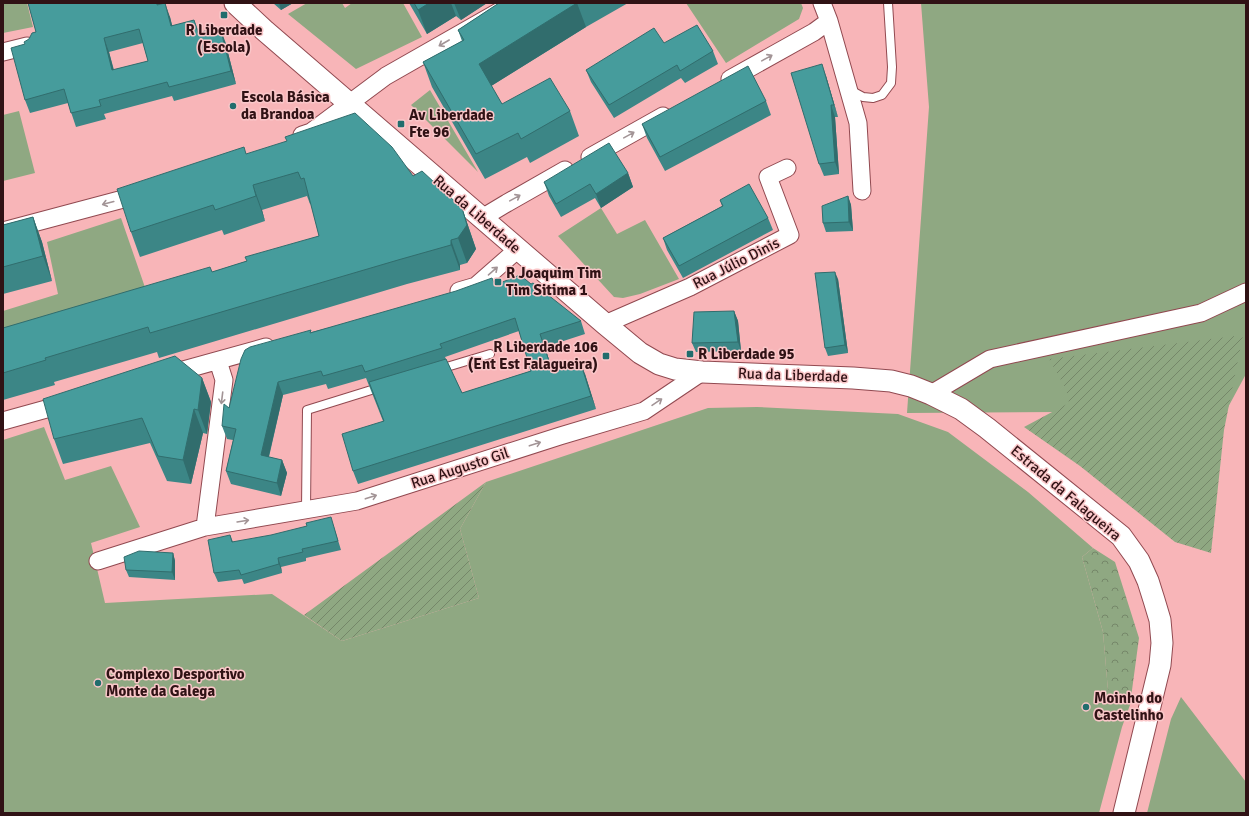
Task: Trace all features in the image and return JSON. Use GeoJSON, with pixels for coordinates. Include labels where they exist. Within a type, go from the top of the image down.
{"type":"FeatureCollection","features":[{"type":"Feature","properties":{"kind":"street","name":"Rua da Liberdade"},"geometry":{"type":"LineString","coordinates":[[235,3],[349,104],[605,324],[640,353],[659,364],[675,369],[702,372],[853,378],[890,382],[911,386],[931,394]]}},
{"type":"Feature","properties":{"kind":"street"},"geometry":{"type":"LineString","coordinates":[[288,140],[311,132],[386,76],[514,3]]}},
{"type":"Feature","properties":{"kind":"street"},"geometry":{"type":"LineString","coordinates":[[822,3],[829,21],[858,123],[862,191]]}},
{"type":"Feature","properties":{"kind":"street"},"geometry":{"type":"LineString","coordinates":[[715,87],[814,32],[829,21]]}},
{"type":"Feature","properties":{"kind":"street"},"geometry":{"type":"LineString","coordinates":[[3,52],[27,46]]}},
{"type":"Feature","properties":{"kind":"street"},"geometry":{"type":"LineString","coordinates":[[482,218],[673,110]]}},
{"type":"Feature","properties":{"kind":"street","name":"Rua Júlio Dinis"},"geometry":{"type":"LineString","coordinates":[[605,324],[690,287],[790,235],[768,177],[787,168]]}},
{"type":"Feature","properties":{"kind":"street"},"geometry":{"type":"LineString","coordinates":[[3,231],[154,191]]}},
{"type":"Feature","properties":{"kind":"street"},"geometry":{"type":"LineString","coordinates":[[442,296],[476,286],[518,249]]}},
{"type":"Feature","properties":{"kind":"street"},"geometry":{"type":"LineString","coordinates":[[931,394],[990,359],[1201,313],[1246,292]]}},
{"type":"Feature","properties":{"kind":"street"},"geometry":{"type":"LineString","coordinates":[[151,379],[278,343]]}},
{"type":"Feature","properties":{"kind":"street"},"geometry":{"type":"LineString","coordinates":[[205,527],[224,380],[218,361]]}},
{"type":"Feature","properties":{"kind":"street","name":"Rua Augusto Gil"},"geometry":{"type":"LineString","coordinates":[[98,561],[205,527],[306,511],[357,501],[560,436],[644,411],[702,372]]}},
{"type":"Feature","properties":{"kind":"street","name":"Estrada da Falagueira"},"geometry":{"type":"LineString","coordinates":[[931,394],[961,409],[987,428],[1121,536],[1139,561],[1148,581],[1160,620],[1162,643],[1160,665],[1124,813]]}},
{"type":"Feature","properties":{"kind":"street"},"geometry":{"type":"LineString","coordinates":[[3,421],[84,398]]}},
{"type":"Feature","properties":{"kind":"lane"},"geometry":{"type":"LineString","coordinates":[[849,90],[863,97],[873,98],[882,95],[891,83],[892,68],[888,3]]}},
{"type":"Feature","properties":{"kind":"lane"},"geometry":{"type":"LineString","coordinates":[[432,372],[490,354]]}},
{"type":"Feature","properties":{"kind":"lane"},"geometry":{"type":"LineString","coordinates":[[306,511],[307,410],[388,385]]}},
{"type":"Feature","properties":{"kind":"green space"},"geometry":{"type":"Polygon","coordinates":[[[3,3],[27,3],[33,27],[3,33],[3,3]]]}},
{"type":"Feature","properties":{"kind":"green space"},"geometry":{"type":"Polygon","coordinates":[[[307,3],[342,3],[345,8],[352,3],[403,3],[422,37],[356,69],[288,14],[307,3]]]}},
{"type":"Feature","properties":{"kind":"green space"},"geometry":{"type":"Polygon","coordinates":[[[686,3],[801,3],[803,8],[799,19],[726,63],[686,3]]]}},
{"type":"Feature","properties":{"kind":"green space"},"geometry":{"type":"Polygon","coordinates":[[[921,3],[1246,3],[1246,374],[1226,411],[907,413],[929,107],[921,3]]]}},
{"type":"Feature","properties":{"kind":"green space"},"geometry":{"type":"Polygon","coordinates":[[[430,90],[478,172],[411,105],[430,90]]]}},
{"type":"Feature","properties":{"kind":"green space"},"geometry":{"type":"Polygon","coordinates":[[[19,111],[35,173],[3,181],[3,115],[19,111]]]}},
{"type":"Feature","properties":{"kind":"green space"},"geometry":{"type":"Polygon","coordinates":[[[601,208],[617,234],[645,220],[679,279],[640,294],[623,298],[614,297],[558,236],[601,208]]]}},
{"type":"Feature","properties":{"kind":"green space"},"geometry":{"type":"Polygon","coordinates":[[[121,218],[148,296],[3,337],[3,311],[58,294],[47,242],[121,218]]]}},
{"type":"Feature","properties":{"kind":"green space"},"geometry":{"type":"Polygon","coordinates":[[[1243,335],[1224,430],[1211,553],[1175,542],[1080,466],[1024,427],[1069,403],[1066,389],[1049,359],[1243,335]]]}},
{"type":"Feature","properties":{"kind":"green space"},"geometry":{"type":"Polygon","coordinates":[[[757,407],[898,414],[948,432],[1028,492],[1093,548],[1082,557],[1103,632],[1109,702],[1130,705],[1122,727],[1099,813],[3,813],[3,440],[44,427],[65,480],[111,466],[140,527],[91,543],[105,603],[272,594],[342,641],[479,598],[460,529],[486,482],[708,408],[757,407]]]}},
{"type":"Feature","properties":{"kind":"green space"},"geometry":{"type":"Polygon","coordinates":[[[486,482],[460,529],[479,598],[342,641],[304,615],[486,482]]]}},
{"type":"Feature","properties":{"kind":"green space"},"geometry":{"type":"Polygon","coordinates":[[[1093,548],[1115,562],[1139,638],[1130,705],[1109,703],[1103,632],[1082,557],[1093,548]]]}},
{"type":"Feature","properties":{"kind":"green space"},"geometry":{"type":"Polygon","coordinates":[[[1181,697],[1246,782],[1246,813],[1147,813],[1171,719],[1181,697]]]}},
{"type":"Feature","properties":{"kind":"building"},"geometry":{"type":"Polygon","coordinates":[[[28,3],[157,3],[157,5],[165,3],[171,26],[194,20],[198,33],[220,27],[231,71],[169,87],[167,82],[99,100],[101,106],[71,113],[64,89],[25,100],[11,48],[25,44],[24,42],[29,39],[32,33],[36,32],[28,3]],[[139,29],[104,38],[112,70],[148,61],[139,29]]]}},
{"type":"Feature","properties":{"kind":"building"},"geometry":{"type":"Polygon","coordinates":[[[414,3],[429,3],[418,10],[414,3]]]}},
{"type":"Feature","properties":{"kind":"building"},"geometry":{"type":"Polygon","coordinates":[[[499,3],[577,3],[479,64],[502,104],[550,78],[570,111],[521,139],[518,133],[476,154],[423,62],[464,40],[458,30],[499,3]]]}},
{"type":"Feature","properties":{"kind":"building"},"geometry":{"type":"Polygon","coordinates":[[[697,25],[713,51],[680,71],[677,65],[609,105],[586,70],[654,28],[664,43],[697,25]]]}},
{"type":"Feature","properties":{"kind":"building"},"geometry":{"type":"Polygon","coordinates":[[[822,64],[834,105],[831,105],[835,162],[819,164],[791,73],[822,64]]]}},
{"type":"Feature","properties":{"kind":"building"},"geometry":{"type":"Polygon","coordinates":[[[748,66],[766,101],[660,157],[642,124],[748,66]]]}},
{"type":"Feature","properties":{"kind":"building"},"geometry":{"type":"Polygon","coordinates":[[[355,113],[392,147],[413,176],[422,171],[462,208],[467,225],[458,238],[451,240],[451,245],[150,333],[148,327],[45,358],[46,360],[3,373],[3,328],[210,267],[212,272],[247,261],[245,257],[319,236],[304,178],[301,179],[298,172],[253,185],[256,196],[215,210],[213,205],[131,232],[117,189],[244,147],[246,154],[287,141],[285,137],[355,113]]]}},
{"type":"Feature","properties":{"kind":"building"},"geometry":{"type":"Polygon","coordinates":[[[609,143],[628,173],[596,194],[590,184],[556,204],[544,182],[609,143]]]}},
{"type":"Feature","properties":{"kind":"building"},"geometry":{"type":"Polygon","coordinates":[[[749,184],[768,218],[679,266],[663,238],[723,206],[720,200],[749,184]]]}},
{"type":"Feature","properties":{"kind":"building"},"geometry":{"type":"Polygon","coordinates":[[[848,196],[849,222],[823,223],[822,206],[848,196]]]}},
{"type":"Feature","properties":{"kind":"building"},"geometry":{"type":"Polygon","coordinates":[[[33,217],[43,256],[3,267],[3,225],[33,217]]]}},
{"type":"Feature","properties":{"kind":"building"},"geometry":{"type":"Polygon","coordinates":[[[835,272],[845,345],[825,348],[815,273],[835,272]]]}},
{"type":"Feature","properties":{"kind":"building"},"geometry":{"type":"Polygon","coordinates":[[[520,275],[531,284],[533,283],[581,321],[540,334],[552,370],[580,361],[591,396],[353,471],[342,434],[384,421],[369,382],[446,359],[462,393],[531,371],[515,318],[440,344],[442,348],[365,372],[362,365],[323,376],[321,371],[278,382],[261,455],[282,460],[277,483],[226,471],[236,429],[222,426],[224,404],[229,408],[241,359],[245,350],[250,347],[311,330],[310,333],[456,291],[492,278],[495,285],[520,275]]]}},
{"type":"Feature","properties":{"kind":"building"},"geometry":{"type":"Polygon","coordinates":[[[734,311],[738,342],[692,343],[694,312],[734,311]]]}},
{"type":"Feature","properties":{"kind":"building"},"geometry":{"type":"Polygon","coordinates":[[[175,356],[202,378],[198,410],[194,409],[183,460],[158,456],[142,418],[54,439],[43,399],[175,356]]]}},
{"type":"Feature","properties":{"kind":"building"},"geometry":{"type":"Polygon","coordinates":[[[331,517],[338,541],[302,549],[303,552],[278,558],[279,564],[241,575],[239,570],[214,573],[208,540],[230,535],[232,542],[271,535],[307,526],[306,523],[331,517]]]}},
{"type":"Feature","properties":{"kind":"building"},"geometry":{"type":"Polygon","coordinates":[[[139,551],[173,553],[172,572],[126,570],[124,557],[139,551]]]}},
{"type":"Feature","properties":{"kind":"place","name":"R Liberdade (Escola)"},"geometry":{"type":"Point","coordinates":[224,15]}},
{"type":"Feature","properties":{"kind":"place","name":"Escola Básica da Brandoa"},"geometry":{"type":"Point","coordinates":[233,106]}},
{"type":"Feature","properties":{"kind":"place","name":"Av Liberdade Fte 96"},"geometry":{"type":"Point","coordinates":[401,124]}},
{"type":"Feature","properties":{"kind":"place","name":"R Joaquim Tim Tim Sitima 1"},"geometry":{"type":"Point","coordinates":[498,282]}},
{"type":"Feature","properties":{"kind":"place","name":"R Liberdade 95"},"geometry":{"type":"Point","coordinates":[690,354]}},
{"type":"Feature","properties":{"kind":"place","name":"R Liberdade 106 (Ent Est Falagueira)"},"geometry":{"type":"Point","coordinates":[606,356]}},
{"type":"Feature","properties":{"kind":"place","name":"Complexo Desportivo Monte da Galega"},"geometry":{"type":"Point","coordinates":[98,683]}},
{"type":"Feature","properties":{"kind":"place","name":"Moinho do Castelinho"},"geometry":{"type":"Point","coordinates":[1086,707]}}]}
